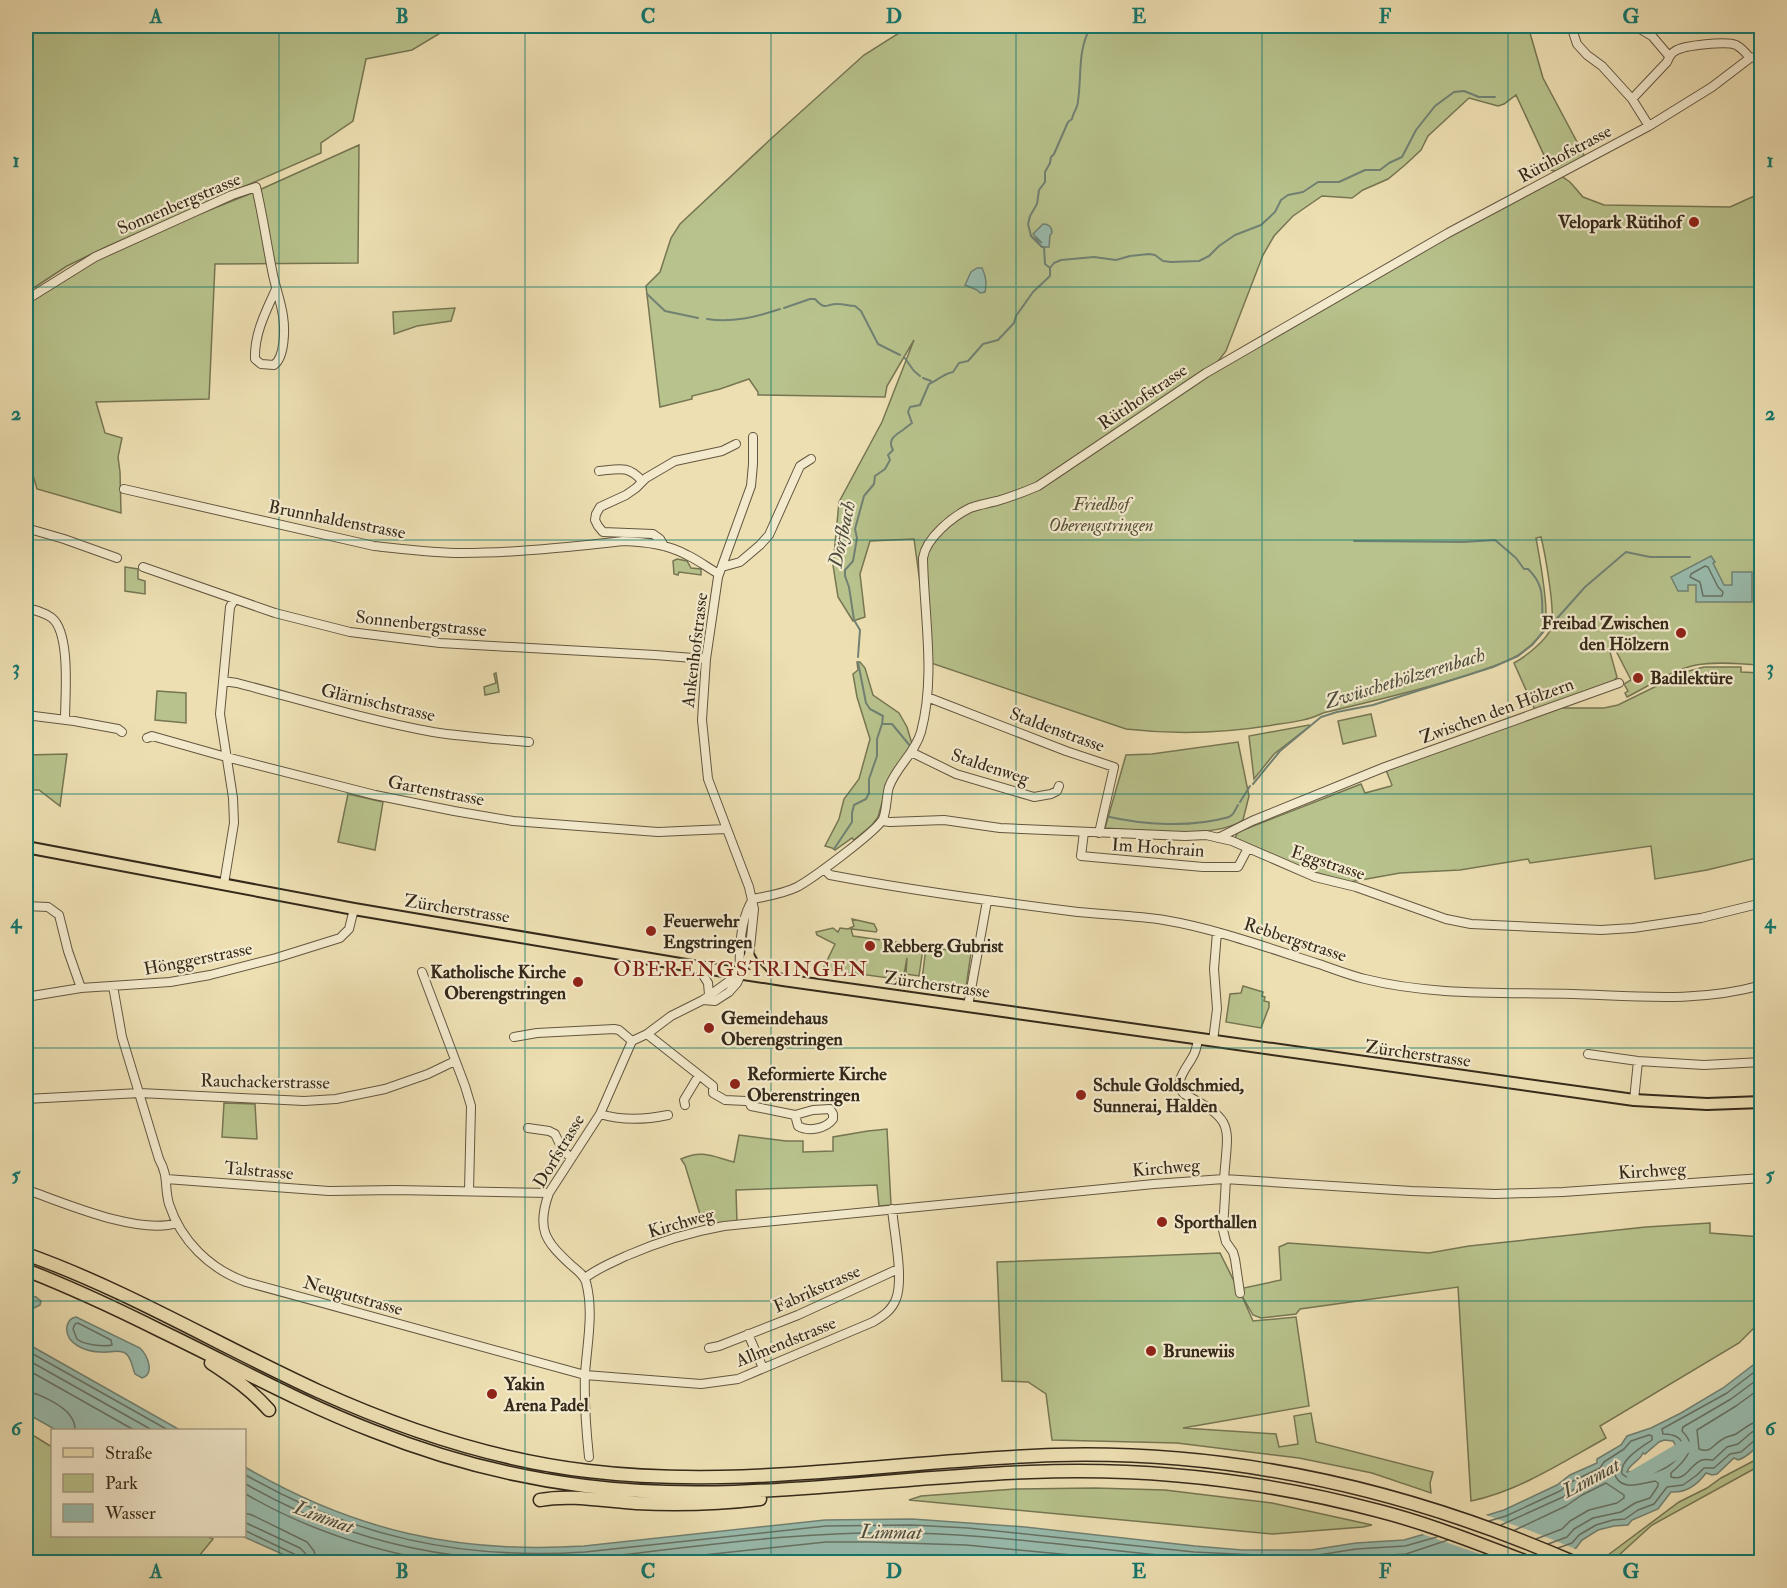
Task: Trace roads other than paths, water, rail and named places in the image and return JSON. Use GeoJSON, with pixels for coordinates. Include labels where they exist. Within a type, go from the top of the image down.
{"type":"FeatureCollection","features":[{"type":"Feature","properties":{"kind":"highway"},"geometry":{"type":"LineString","coordinates":[[26,1254],[115,1291],[281,1373],[374,1415],[468,1447],[526,1461],[614,1474],[665,1477],[778,1475],[1026,1456],[1118,1455],[1197,1461],[1325,1480],[1410,1502],[1461,1518],[1573,1563]]}},
{"type":"Feature","properties":{"kind":"highway"},"geometry":{"type":"LineString","coordinates":[[26,1270],[80,1292],[281,1391],[373,1431],[460,1461],[529,1477],[624,1490],[699,1493],[764,1492],[1030,1472],[1141,1472],[1274,1488],[1381,1511],[1455,1535],[1527,1563]]}},
{"type":"Feature","properties":{"kind":"highway"},"geometry":{"type":"LineString","coordinates":[[160,1330],[241,1382],[269,1410]]}},
{"type":"Feature","properties":{"kind":"highway"},"geometry":{"type":"LineString","coordinates":[[540,1500],[571,1497],[644,1503],[714,1504],[928,1479]]}},
{"type":"Feature","properties":{"kind":"main road","name":"Zürcherstrasse"},"geometry":{"type":"LineString","coordinates":[[26,847],[354,909],[764,977],[1634,1100],[1707,1104],[1761,1102]]}},
{"type":"Feature","properties":{"kind":"main road"},"geometry":{"type":"LineString","coordinates":[[749,957],[764,977]]}},
{"type":"Feature","properties":{"kind":"street"},"geometry":{"type":"LineString","coordinates":[[1571,26],[1577,44],[1602,66],[1632,99],[1649,126]]}},
{"type":"Feature","properties":{"kind":"street"},"geometry":{"type":"LineString","coordinates":[[1635,26],[1652,36],[1670,56]]}},
{"type":"Feature","properties":{"kind":"street"},"geometry":{"type":"LineString","coordinates":[[1632,99],[1675,51],[1688,46],[1735,44],[1750,58]]}},
{"type":"Feature","properties":{"kind":"street","name":"Rütihofstrasse"},"geometry":{"type":"LineString","coordinates":[[882,821],[894,776],[911,752],[921,730],[929,672],[923,558],[925,548],[938,532],[972,508],[1012,497],[1038,486],[1206,373],[1448,232],[1649,126],[1712,87],[1750,58],[1761,56]]}},
{"type":"Feature","properties":{"kind":"street","name":"Sonnenbergstrasse"},"geometry":{"type":"LineString","coordinates":[[26,300],[95,257],[232,195],[256,187],[283,316],[283,349],[280,361],[274,365],[261,364],[255,359],[255,348],[265,314],[276,289]]}},
{"type":"Feature","properties":{"kind":"street","name":"Ankenhofstrasse"},"geometry":{"type":"LineString","coordinates":[[753,437],[750,486],[721,571],[706,659],[702,700],[703,746],[708,778],[753,899]]}},
{"type":"Feature","properties":{"kind":"street"},"geometry":{"type":"LineString","coordinates":[[664,546],[660,539],[652,534],[603,532],[595,520],[596,514],[600,507],[626,495],[642,481],[675,461],[722,451],[736,444]]}},
{"type":"Feature","properties":{"kind":"street"},"geometry":{"type":"LineString","coordinates":[[721,571],[740,562],[769,534],[800,466],[812,459]]}},
{"type":"Feature","properties":{"kind":"street"},"geometry":{"type":"LineString","coordinates":[[599,471],[627,469],[634,472],[642,481]]}},
{"type":"Feature","properties":{"kind":"street","name":"Brunnhaldenstrasse"},"geometry":{"type":"LineString","coordinates":[[124,489],[374,546],[435,552],[492,553],[623,541],[644,542],[687,554],[721,571]]}},
{"type":"Feature","properties":{"kind":"street"},"geometry":{"type":"LineString","coordinates":[[26,528],[117,558]]}},
{"type":"Feature","properties":{"kind":"street","name":"Sonnenbergstrasse"},"geometry":{"type":"LineString","coordinates":[[143,567],[275,614],[374,636],[440,643],[706,659]]}},
{"type":"Feature","properties":{"kind":"street"},"geometry":{"type":"LineString","coordinates":[[224,884],[234,823],[233,798],[220,714],[230,607],[234,600]]}},
{"type":"Feature","properties":{"kind":"street"},"geometry":{"type":"LineString","coordinates":[[26,609],[39,611],[52,618],[58,626],[64,643],[65,720]]}},
{"type":"Feature","properties":{"kind":"street","name":"Glärnischstrasse"},"geometry":{"type":"LineString","coordinates":[[223,681],[430,731],[471,738],[529,742]]}},
{"type":"Feature","properties":{"kind":"street","name":"Zwischen den Hölzern"},"geometry":{"type":"LineString","coordinates":[[1218,838],[1385,767],[1619,683]]}},
{"type":"Feature","properties":{"kind":"street","name":"Staldenstrasse"},"geometry":{"type":"LineString","coordinates":[[927,697],[1066,751],[1114,767],[1099,832]]}},
{"type":"Feature","properties":{"kind":"street"},"geometry":{"type":"LineString","coordinates":[[26,715],[118,729],[122,732]]}},
{"type":"Feature","properties":{"kind":"street","name":"Gartenstrasse"},"geometry":{"type":"LineString","coordinates":[[147,738],[152,736],[226,758],[375,795],[513,821],[658,832],[726,829]]}},
{"type":"Feature","properties":{"kind":"street","name":"Staldenweg"},"geometry":{"type":"LineString","coordinates":[[911,752],[956,774],[1034,797],[1051,794],[1059,786]]}},
{"type":"Feature","properties":{"kind":"street","name":"Eggstrasse"},"geometry":{"type":"LineString","coordinates":[[882,821],[944,820],[1000,828],[1206,835],[1232,841],[1315,877],[1356,887],[1446,920],[1471,924],[1602,930],[1633,928],[1701,918],[1761,903]]}},
{"type":"Feature","properties":{"kind":"street"},"geometry":{"type":"LineString","coordinates":[[740,973],[739,955],[746,909],[753,899],[796,887],[824,869],[882,821]]}},
{"type":"Feature","properties":{"kind":"street","name":"Im Hochrain"},"geometry":{"type":"LineString","coordinates":[[1084,832],[1081,856],[1203,867],[1238,867],[1248,848]]}},
{"type":"Feature","properties":{"kind":"street","name":"Rebbergstrasse"},"geometry":{"type":"LineString","coordinates":[[824,869],[830,875],[987,901],[1163,920],[1217,932],[1364,979],[1405,987],[1500,994],[1696,997],[1719,995],[1761,985]]}},
{"type":"Feature","properties":{"kind":"street"},"geometry":{"type":"LineString","coordinates":[[514,1037],[537,1033],[614,1029],[619,1030],[632,1041],[647,1034],[671,1016],[706,998],[740,973],[749,957],[753,899]]}},
{"type":"Feature","properties":{"kind":"street"},"geometry":{"type":"LineString","coordinates":[[968,1006],[987,901]]}},
{"type":"Feature","properties":{"kind":"street"},"geometry":{"type":"LineString","coordinates":[[26,906],[48,907],[59,915],[81,988]]}},
{"type":"Feature","properties":{"kind":"street","name":"Hönggerstrasse"},"geometry":{"type":"LineString","coordinates":[[26,998],[81,988],[158,984],[210,975],[276,958],[340,938],[346,933],[354,909]]}},
{"type":"Feature","properties":{"kind":"street"},"geometry":{"type":"LineString","coordinates":[[1213,1041],[1217,1009],[1214,969],[1217,932]]}},
{"type":"Feature","properties":{"kind":"street"},"geometry":{"type":"LineString","coordinates":[[698,967],[708,983],[706,998]]}},
{"type":"Feature","properties":{"kind":"street"},"geometry":{"type":"LineString","coordinates":[[422,972],[471,1106],[470,1191]]}},
{"type":"Feature","properties":{"kind":"street"},"geometry":{"type":"LineString","coordinates":[[113,986],[122,1037],[166,1179]]}},
{"type":"Feature","properties":{"kind":"street"},"geometry":{"type":"LineString","coordinates":[[647,1034],[713,1086],[713,1093],[724,1100],[746,1101],[751,1106],[795,1115],[813,1110],[830,1109],[833,1119],[829,1125],[816,1129],[803,1129],[798,1126],[795,1115]]}},
{"type":"Feature","properties":{"kind":"street"},"geometry":{"type":"LineString","coordinates":[[1198,1039],[1196,1050],[1179,1084],[1184,1094],[1216,1111],[1225,1124],[1227,1137],[1223,1230],[1226,1242],[1235,1259],[1240,1293]]}},
{"type":"Feature","properties":{"kind":"street","name":"Dorfstrasse"},"geometry":{"type":"LineString","coordinates":[[585,1278],[549,1242],[542,1219],[549,1193],[600,1114],[632,1041]]}},
{"type":"Feature","properties":{"kind":"street","name":"Zürcherstrasse"},"geometry":{"type":"LineString","coordinates":[[1588,1054],[1704,1065],[1760,1062],[1761,1102]]}},
{"type":"Feature","properties":{"kind":"street","name":"Rauchackerstrasse"},"geometry":{"type":"LineString","coordinates":[[26,1099],[140,1094],[304,1101],[336,1099],[385,1089],[428,1074],[455,1060]]}},
{"type":"Feature","properties":{"kind":"street"},"geometry":{"type":"LineString","coordinates":[[1634,1100],[1638,1060]]}},
{"type":"Feature","properties":{"kind":"street"},"geometry":{"type":"LineString","coordinates":[[685,1105],[684,1100],[699,1075]]}},
{"type":"Feature","properties":{"kind":"street"},"geometry":{"type":"LineString","coordinates":[[600,1114],[635,1120],[668,1115]]}},
{"type":"Feature","properties":{"kind":"street"},"geometry":{"type":"LineString","coordinates":[[528,1128],[555,1134],[562,1149],[571,1158]]}},
{"type":"Feature","properties":{"kind":"street","name":"Kirchweg"},"geometry":{"type":"LineString","coordinates":[[585,1278],[596,1270],[633,1253],[668,1240],[702,1230],[738,1224],[1154,1184],[1225,1179],[1444,1193],[1495,1194],[1563,1192],[1761,1178]]}},
{"type":"Feature","properties":{"kind":"street","name":"Talstrasse"},"geometry":{"type":"LineString","coordinates":[[166,1179],[315,1191],[549,1193]]}},
{"type":"Feature","properties":{"kind":"street","name":"Neugutstrasse"},"geometry":{"type":"LineString","coordinates":[[166,1179],[169,1203],[177,1223],[210,1264],[228,1275],[585,1375]]}},
{"type":"Feature","properties":{"kind":"street"},"geometry":{"type":"LineString","coordinates":[[33,1192],[107,1218],[159,1226],[177,1223]]}},
{"type":"Feature","properties":{"kind":"street","name":"Allmendstrasse"},"geometry":{"type":"LineString","coordinates":[[585,1375],[701,1384],[738,1378],[881,1317],[896,1300],[899,1282],[892,1209]]}},
{"type":"Feature","properties":{"kind":"street","name":"Fabrikstrasse"},"geometry":{"type":"LineString","coordinates":[[709,1348],[798,1316],[898,1269]]}},
{"type":"Feature","properties":{"kind":"street"},"geometry":{"type":"LineString","coordinates":[[585,1278],[590,1299],[585,1375],[586,1434],[589,1457]]}},
{"type":"Feature","properties":{"kind":"street"},"geometry":{"type":"LineString","coordinates":[[748,1334],[763,1368]]}},
{"type":"Feature","properties":{"kind":"water"},"geometry":{"type":"Polygon","coordinates":[[[1043,224],[1048,225],[1051,229],[1049,247],[1042,247],[1031,236],[1042,243],[1033,234],[1043,224]]]}},
{"type":"Feature","properties":{"kind":"water"},"geometry":{"type":"Polygon","coordinates":[[[982,268],[984,274],[985,292],[980,293],[965,285],[971,272],[982,268]]]}},
{"type":"Feature","properties":{"kind":"water"},"geometry":{"type":"Polygon","coordinates":[[[1711,556],[1724,585],[1732,585],[1732,572],[1752,572],[1752,602],[1696,602],[1696,585],[1688,585],[1688,591],[1678,591],[1671,577],[1711,556]]]}},
{"type":"Feature","properties":{"kind":"water"},"geometry":{"type":"Polygon","coordinates":[[[26,1294],[41,1301],[40,1305],[26,1312],[26,1294]]]}},
{"type":"Feature","properties":{"kind":"water"},"geometry":{"type":"Polygon","coordinates":[[[76,1317],[140,1348],[149,1364],[146,1376],[142,1378],[135,1374],[129,1357],[123,1352],[95,1352],[83,1349],[73,1342],[69,1338],[67,1326],[70,1320],[76,1317]]]}},
{"type":"Feature","properties":{"kind":"water"},"geometry":{"type":"Polygon","coordinates":[[[26,1343],[178,1429],[54,1429],[26,1413],[26,1343]]]}},
{"type":"Feature","properties":{"kind":"water","name":"Limmat"},"geometry":{"type":"Polygon","coordinates":[[[1761,1359],[1761,1440],[1751,1452],[1738,1460],[1734,1458],[1717,1474],[1706,1473],[1687,1489],[1671,1492],[1658,1509],[1632,1520],[1628,1525],[1598,1530],[1582,1540],[1576,1548],[1536,1562],[300,1562],[244,1537],[246,1468],[286,1489],[367,1522],[408,1534],[493,1546],[538,1548],[584,1546],[825,1520],[912,1519],[1025,1527],[1242,1550],[1311,1550],[1356,1543],[1404,1540],[1504,1510],[1597,1463],[1597,1459],[1621,1445],[1627,1436],[1651,1428],[1723,1388],[1761,1359]],[[1673,1441],[1659,1442],[1645,1454],[1643,1453],[1627,1472],[1656,1466],[1673,1453],[1676,1446],[1673,1441]]]}},
{"type":"Feature","properties":{"kind":"waterway"},"geometry":{"type":"LineString","coordinates":[[1050,268],[1045,264],[1044,247],[1031,236],[1028,224],[1037,204],[1039,190],[1045,182],[1045,172],[1051,157],[1077,106],[1082,54],[1091,26]]}},
{"type":"Feature","properties":{"kind":"waterway"},"geometry":{"type":"LineString","coordinates":[[904,429],[912,423],[908,412],[910,407],[920,405],[929,384],[953,372],[959,363],[968,361],[983,344],[998,340],[1014,323],[1016,316],[1033,292],[1050,276],[1050,268],[1054,263],[1061,260],[1094,257],[1116,260],[1149,254],[1163,261],[1199,261],[1209,256],[1235,235],[1261,225],[1275,212],[1281,200],[1288,195],[1303,192],[1318,182],[1339,182],[1365,170],[1380,170],[1402,157],[1416,130],[1435,106],[1454,92],[1464,91],[1479,97],[1495,97]]}},
{"type":"Feature","properties":{"kind":"waterway"},"geometry":{"type":"LineString","coordinates":[[647,294],[665,311],[698,318]]}},
{"type":"Feature","properties":{"kind":"waterway"},"geometry":{"type":"LineString","coordinates":[[784,308],[810,299],[815,299],[824,306],[834,304],[855,306],[861,311],[878,344],[900,355]]}},
{"type":"Feature","properties":{"kind":"waterway"},"geometry":{"type":"LineString","coordinates":[[707,319],[744,318],[780,309]]}},
{"type":"Feature","properties":{"kind":"waterway"},"geometry":{"type":"LineString","coordinates":[[904,357],[920,376]]}},
{"type":"Feature","properties":{"kind":"waterway"},"geometry":{"type":"LineString","coordinates":[[923,378],[931,381]]}},
{"type":"Feature","properties":{"kind":"waterway","name":"Dorfbach"},"geometry":{"type":"LineString","coordinates":[[858,657],[860,630],[854,620],[845,570],[853,561],[857,538],[855,529],[864,496],[874,484],[875,476],[885,469],[890,460],[888,455],[893,450],[891,446],[893,438],[903,430]]}},
{"type":"Feature","properties":{"kind":"waterway","name":"Zwüschethölzerenbach"},"geometry":{"type":"LineString","coordinates":[[1253,784],[1280,751],[1321,717],[1373,705],[1493,667],[1518,656],[1544,631],[1541,591],[1535,576],[1528,569],[1524,569],[1516,558],[1495,540],[1354,541]]}},
{"type":"Feature","properties":{"kind":"waterway","name":"Zwüschethölzerenbach"},"geometry":{"type":"LineString","coordinates":[[1552,624],[1585,587],[1626,552],[1650,557],[1690,557]]}},
{"type":"Feature","properties":{"kind":"waterway","name":"Dorfbach"},"geometry":{"type":"LineString","coordinates":[[834,849],[852,822],[854,805],[866,799],[869,793],[869,779],[877,756],[877,739],[882,724],[883,716],[870,709],[866,703],[858,662]]}},
{"type":"Feature","properties":{"kind":"waterway","name":"Zwüschethölzerenbach"},"geometry":{"type":"LineString","coordinates":[[883,724],[892,724],[911,747]]}},
{"type":"Feature","properties":{"kind":"waterway","name":"Zwüschethölzerenbach"},"geometry":{"type":"LineString","coordinates":[[1240,802],[1250,786]]}},
{"type":"Feature","properties":{"kind":"waterway","name":"Zwüschethölzerenbach"},"geometry":{"type":"LineString","coordinates":[[1105,816],[1135,822],[1199,823],[1229,817],[1238,805]]}},
{"type":"Feature","properties":{"kind":"waterway","name":"Limmat"},"geometry":{"type":"LineString","coordinates":[[1634,1477],[1685,1447]]}},
{"type":"Feature","properties":{"kind":"place","name":"Velopark Rütihof"},"geometry":{"type":"Point","coordinates":[1694,222]}},
{"type":"Feature","properties":{"kind":"place","name":"Freibad Zwischen den Hölzern"},"geometry":{"type":"Point","coordinates":[1681,633]}},
{"type":"Feature","properties":{"kind":"place","name":"Badilektüre"},"geometry":{"type":"Point","coordinates":[1638,678]}},
{"type":"Feature","properties":{"kind":"place","name":"Feuerwehr Engstringen"},"geometry":{"type":"Point","coordinates":[651,931]}},
{"type":"Feature","properties":{"kind":"place","name":"Rebberg Gubrist"},"geometry":{"type":"Point","coordinates":[870,946]}},
{"type":"Feature","properties":{"kind":"place","name":"Katholische Kirche Oberengstringen"},"geometry":{"type":"Point","coordinates":[578,982]}},
{"type":"Feature","properties":{"kind":"place","name":"Gemeindehaus Oberengstringen"},"geometry":{"type":"Point","coordinates":[709,1028]}},
{"type":"Feature","properties":{"kind":"place","name":"Reformierte Kirche Oberenstringen"},"geometry":{"type":"Point","coordinates":[735,1084]}},
{"type":"Feature","properties":{"kind":"place","name":"Schule Goldschmied, Sunnerai, Halden"},"geometry":{"type":"Point","coordinates":[1081,1095]}},
{"type":"Feature","properties":{"kind":"place","name":"Sporthallen"},"geometry":{"type":"Point","coordinates":[1162,1222]}},
{"type":"Feature","properties":{"kind":"place","name":"Brunewiis"},"geometry":{"type":"Point","coordinates":[1151,1351]}},
{"type":"Feature","properties":{"kind":"place","name":"Yakin Arena Padel"},"geometry":{"type":"Point","coordinates":[492,1394]}},
{"type":"Feature","properties":{"kind":"district","name":"OBERENGSTRINGEN"},"geometry":{"type":"Point","coordinates":[741,969]}},
{"type":"Feature","properties":{"kind":"park label","name":"Friedhof Oberengstringen"},"geometry":{"type":"Point","coordinates":[1101,514]}}]}
